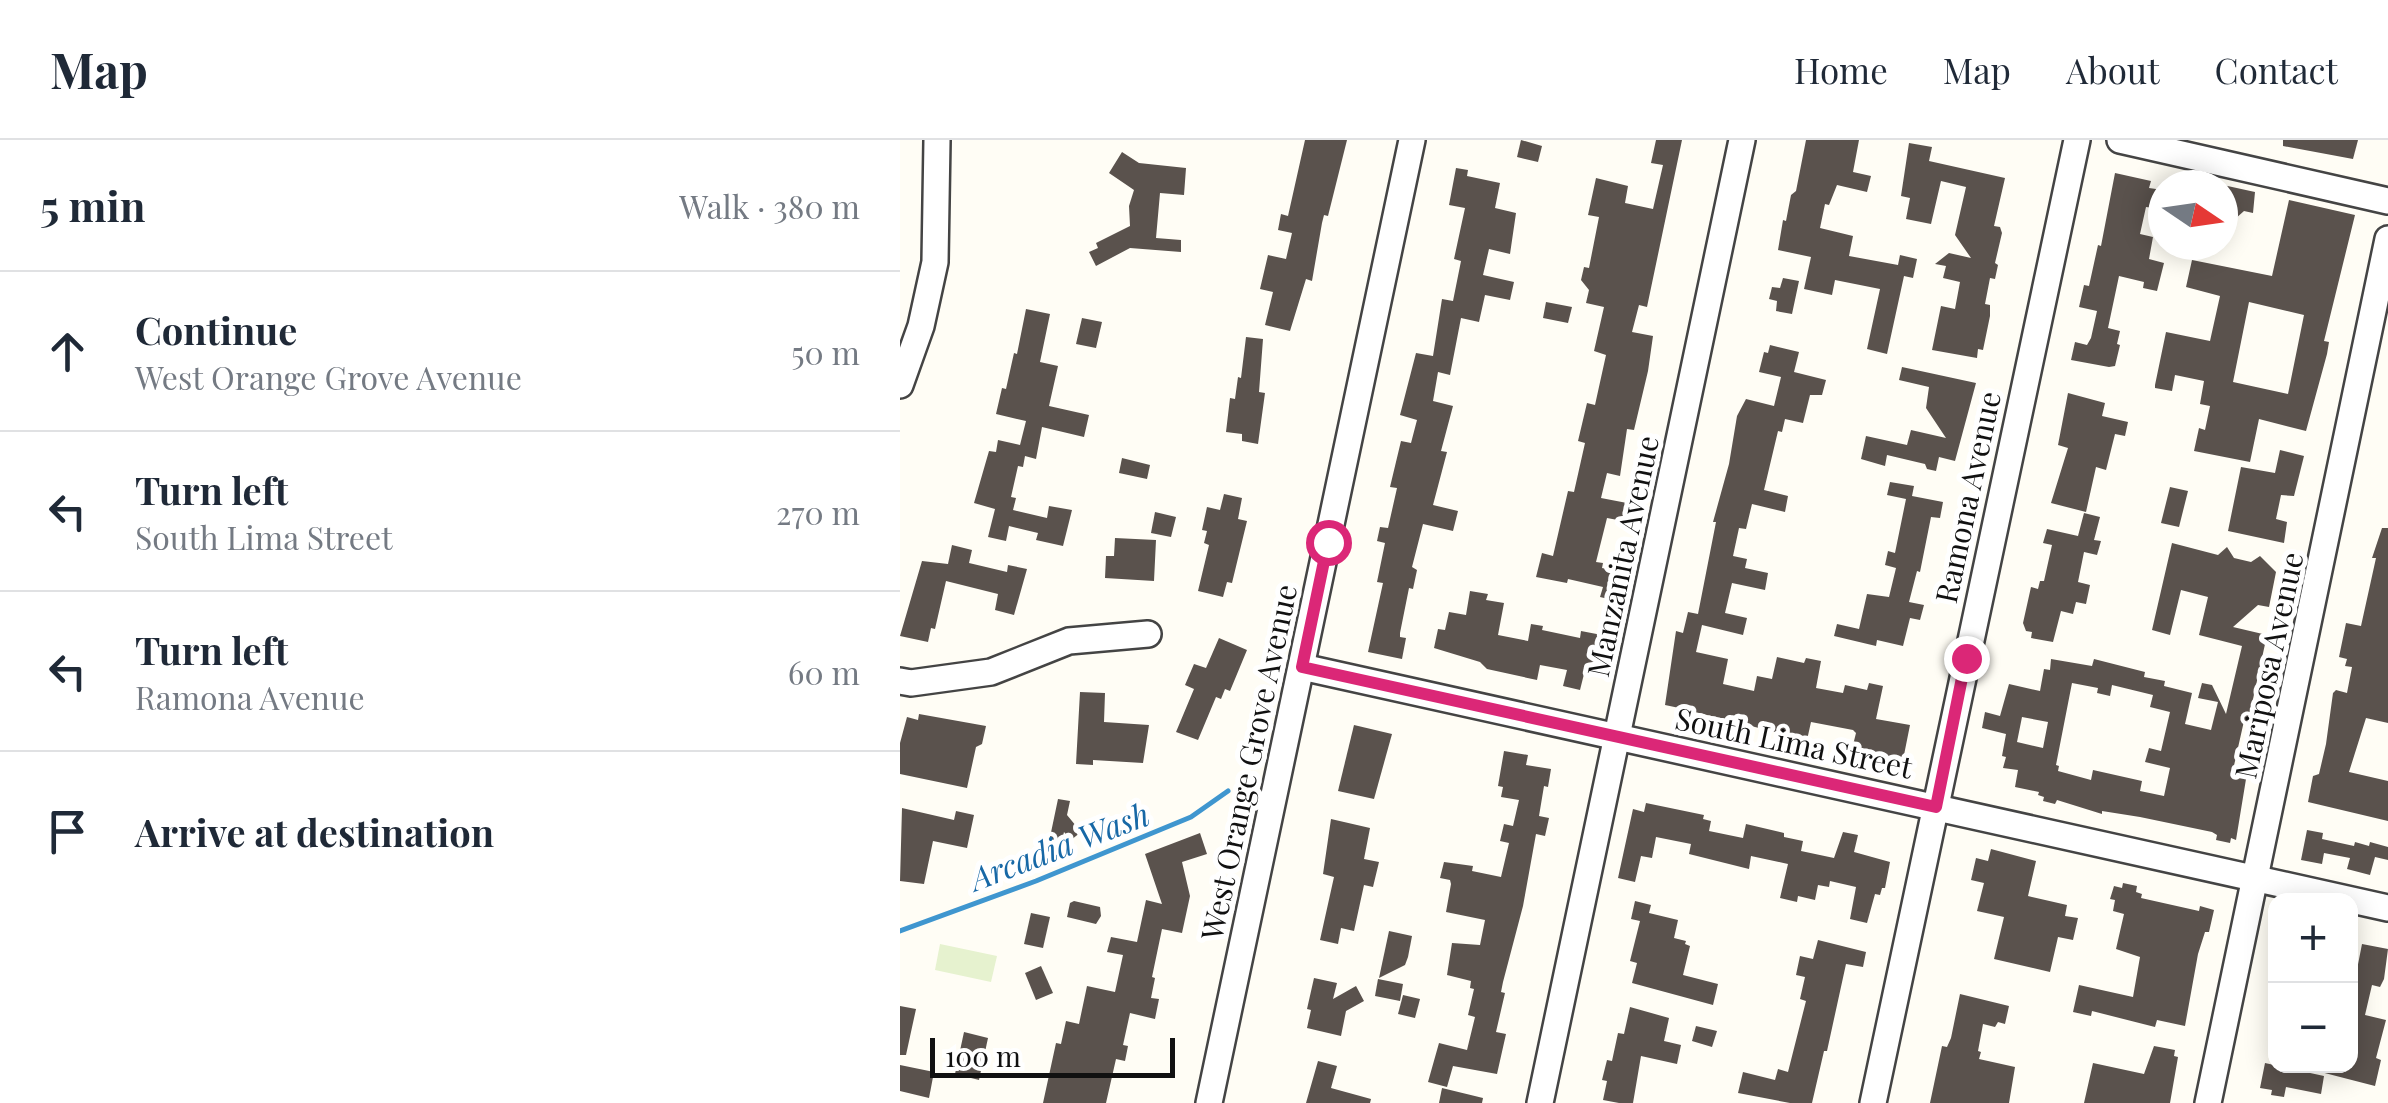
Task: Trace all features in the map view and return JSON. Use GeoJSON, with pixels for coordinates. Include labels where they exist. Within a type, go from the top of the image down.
{"type":"FeatureCollection","features":[{"type":"Feature","properties":{"kind":"street"},"geometry":{"type":"LineString","coordinates":[[900,385],[921,326],[935,262],[937,140]]}},
{"type":"Feature","properties":{"kind":"street","name":"West Orange Grove Avenue"},"geometry":{"type":"LineString","coordinates":[[1209,1103],[1412,140]]}},
{"type":"Feature","properties":{"kind":"street","name":"Manzanita Avenue"},"geometry":{"type":"LineString","coordinates":[[1540,1103],[1742,140]]}},
{"type":"Feature","properties":{"kind":"street","name":"Ramona Avenue"},"geometry":{"type":"LineString","coordinates":[[1873,1103],[2078,140]]}},
{"type":"Feature","properties":{"kind":"street"},"geometry":{"type":"LineString","coordinates":[[2120,140],[2388,200]]}},
{"type":"Feature","properties":{"kind":"street","name":"Mariposa Avenue"},"geometry":{"type":"LineString","coordinates":[[2208,1103],[2388,239]]}},
{"type":"Feature","properties":{"kind":"street"},"geometry":{"type":"LineString","coordinates":[[900,681],[912,683],[992,672],[1068,641],[1148,634]]}},
{"type":"Feature","properties":{"kind":"street","name":"South Lima Street"},"geometry":{"type":"LineString","coordinates":[[1302,667],[2388,908]]}},
{"type":"Feature","properties":{"kind":"green space"},"geometry":{"type":"Polygon","coordinates":[[[940,944],[997,956],[991,982],[935,970],[940,944]]]}},
{"type":"Feature","properties":{"kind":"building"},"geometry":{"type":"Polygon","coordinates":[[[1305,140],[1347,140],[1328,216],[1324,215],[1322,223],[1312,281],[1306,279],[1290,331],[1265,325],[1273,292],[1260,289],[1268,255],[1286,259],[1292,233],[1278,230],[1281,214],[1288,216],[1305,140]]]}},
{"type":"Feature","properties":{"kind":"building"},"geometry":{"type":"Polygon","coordinates":[[[1521,140],[1542,146],[1538,162],[1517,157],[1521,140]]]}},
{"type":"Feature","properties":{"kind":"building"},"geometry":{"type":"Polygon","coordinates":[[[1656,140],[1682,140],[1647,307],[1639,305],[1632,332],[1653,336],[1648,371],[1634,430],[1627,429],[1620,476],[1607,473],[1601,498],[1627,503],[1623,521],[1607,518],[1596,562],[1603,563],[1602,568],[1624,573],[1617,601],[1600,597],[1603,587],[1536,577],[1542,553],[1553,556],[1568,491],[1574,492],[1585,443],[1578,441],[1587,403],[1595,405],[1606,355],[1594,351],[1604,307],[1586,303],[1589,290],[1581,280],[1584,267],[1589,268],[1599,217],[1588,215],[1596,178],[1628,186],[1625,203],[1653,209],[1663,165],[1651,163],[1656,140]]]}},
{"type":"Feature","properties":{"kind":"building"},"geometry":{"type":"Polygon","coordinates":[[[1806,140],[1859,140],[1853,172],[1871,176],[1867,192],[1837,185],[1829,205],[1825,204],[1820,228],[1853,236],[1849,256],[1898,265],[1900,255],[1917,259],[1913,278],[1904,276],[1887,354],[1867,349],[1880,289],[1835,280],[1832,295],[1804,289],[1811,257],[1778,250],[1806,140]]]}},
{"type":"Feature","properties":{"kind":"building"},"geometry":{"type":"Polygon","coordinates":[[[2283,140],[2358,140],[2353,159],[2283,146],[2283,140]]]}},
{"type":"Feature","properties":{"kind":"building"},"geometry":{"type":"Polygon","coordinates":[[[1909,143],[1932,147],[1929,161],[2005,178],[1994,226],[2000,227],[2002,233],[1995,263],[1998,265],[1995,279],[1990,278],[1985,304],[1990,305],[1990,316],[1983,350],[1978,349],[1977,358],[1932,350],[1941,306],[1955,309],[1960,282],[1943,278],[1946,266],[1935,264],[1949,253],[1971,258],[1955,235],[1966,187],[1941,181],[1931,224],[1906,219],[1910,198],[1901,196],[1909,143]]]}},
{"type":"Feature","properties":{"kind":"building"},"geometry":{"type":"Polygon","coordinates":[[[1122,152],[1139,163],[1186,168],[1184,195],[1160,193],[1156,238],[1181,240],[1181,252],[1130,248],[1096,266],[1089,252],[1098,248],[1096,243],[1130,226],[1129,206],[1134,190],[1109,173],[1122,152]]]}},
{"type":"Feature","properties":{"kind":"building"},"geometry":{"type":"Polygon","coordinates":[[[1456,168],[1468,170],[1467,176],[1500,183],[1495,208],[1516,213],[1510,254],[1489,249],[1483,275],[1514,282],[1510,300],[1485,295],[1479,322],[1461,318],[1450,375],[1438,372],[1433,401],[1453,406],[1441,451],[1447,452],[1433,505],[1458,511],[1453,531],[1423,524],[1412,567],[1417,570],[1413,589],[1409,588],[1400,633],[1400,637],[1406,638],[1402,659],[1368,652],[1383,583],[1377,582],[1385,543],[1377,541],[1380,527],[1388,528],[1397,488],[1390,487],[1401,441],[1411,443],[1417,420],[1400,415],[1416,353],[1433,356],[1442,299],[1453,301],[1461,261],[1454,259],[1465,208],[1449,205],[1456,168]]]}},
{"type":"Feature","properties":{"kind":"building"},"geometry":{"type":"Polygon","coordinates":[[[2115,173],[2148,180],[2148,207],[2140,234],[2148,236],[2148,260],[2164,263],[2157,291],[2143,288],[2144,282],[2119,276],[2108,328],[2120,331],[2120,345],[2115,366],[2109,367],[2071,360],[2075,342],[2087,345],[2091,338],[2097,311],[2079,307],[2084,285],[2089,286],[2098,245],[2101,246],[2115,173]]]}},
{"type":"Feature","properties":{"kind":"building"},"geometry":{"type":"Polygon","coordinates":[[[2238,188],[2255,192],[2253,213],[2244,211],[2238,216],[2238,188]]]}},
{"type":"Feature","properties":{"kind":"building"},"geometry":{"type":"Polygon","coordinates":[[[2289,200],[2355,215],[2324,341],[2329,342],[2327,354],[2306,431],[2259,419],[2250,462],[2194,451],[2199,428],[2205,430],[2210,406],[2200,404],[2204,381],[2175,375],[2172,391],[2155,388],[2166,332],[2210,341],[2220,296],[2186,287],[2192,260],[2272,276],[2289,200]],[[2249,302],[2233,382],[2288,394],[2304,315],[2249,302]]]}},
{"type":"Feature","properties":{"kind":"building"},"geometry":{"type":"Polygon","coordinates":[[[1783,278],[1799,281],[1792,314],[1776,311],[1777,301],[1769,299],[1772,287],[1780,288],[1783,278]]]}},
{"type":"Feature","properties":{"kind":"building"},"geometry":{"type":"Polygon","coordinates":[[[1546,302],[1572,307],[1568,323],[1543,318],[1546,302]]]}},
{"type":"Feature","properties":{"kind":"building"},"geometry":{"type":"Polygon","coordinates":[[[1026,309],[1050,314],[1040,362],[1058,366],[1049,406],[1089,415],[1084,437],[1042,427],[1036,459],[1025,456],[1023,467],[1018,466],[1011,497],[1016,498],[1013,510],[1047,518],[1049,506],[1072,510],[1063,546],[1036,540],[1038,533],[1009,526],[1006,541],[988,537],[995,509],[974,503],[989,451],[996,452],[998,440],[1020,445],[1026,421],[996,414],[1014,353],[1017,354],[1026,309]]]}},
{"type":"Feature","properties":{"kind":"building"},"geometry":{"type":"Polygon","coordinates":[[[1082,318],[1102,322],[1096,348],[1076,344],[1082,318]]]}},
{"type":"Feature","properties":{"kind":"building"},"geometry":{"type":"Polygon","coordinates":[[[1246,337],[1263,339],[1259,392],[1265,393],[1258,444],[1242,441],[1242,434],[1226,432],[1230,398],[1235,399],[1238,377],[1241,378],[1246,337]]]}},
{"type":"Feature","properties":{"kind":"building"},"geometry":{"type":"Polygon","coordinates":[[[1770,345],[1799,352],[1794,372],[1826,380],[1822,395],[1810,395],[1803,423],[1785,419],[1782,432],[1778,431],[1764,490],[1788,496],[1785,512],[1752,504],[1746,529],[1739,528],[1733,556],[1747,559],[1745,568],[1768,573],[1765,590],[1732,583],[1725,613],[1747,618],[1743,635],[1702,625],[1696,652],[1728,659],[1723,684],[1754,691],[1757,676],[1772,679],[1777,657],[1804,663],[1806,658],[1821,661],[1816,688],[1843,693],[1845,685],[1867,690],[1869,683],[1883,686],[1876,719],[1910,725],[1903,760],[1852,749],[1856,733],[1853,730],[1811,722],[1807,740],[1695,712],[1683,713],[1684,709],[1665,705],[1676,631],[1683,633],[1688,612],[1698,614],[1713,522],[1737,416],[1746,399],[1774,406],[1781,377],[1759,372],[1770,345]]]}},
{"type":"Feature","properties":{"kind":"building"},"geometry":{"type":"Polygon","coordinates":[[[1902,367],[1976,383],[1955,461],[1939,457],[1936,471],[1927,469],[1925,464],[1887,455],[1885,466],[1861,459],[1866,436],[1907,445],[1911,430],[1946,438],[1926,408],[1929,387],[1899,380],[1902,367]]]}},
{"type":"Feature","properties":{"kind":"building"},"geometry":{"type":"Polygon","coordinates":[[[2068,393],[2105,403],[2102,416],[2128,422],[2125,436],[2115,434],[2106,470],[2096,467],[2086,512],[2051,503],[2068,448],[2058,445],[2068,393]]]}},
{"type":"Feature","properties":{"kind":"building"},"geometry":{"type":"Polygon","coordinates":[[[2280,450],[2304,456],[2294,496],[2281,495],[2276,519],[2287,522],[2284,543],[2228,531],[2241,467],[2275,473],[2280,450]]]}},
{"type":"Feature","properties":{"kind":"building"},"geometry":{"type":"Polygon","coordinates":[[[1122,458],[1150,465],[1147,479],[1119,473],[1122,458]]]}},
{"type":"Feature","properties":{"kind":"building"},"geometry":{"type":"Polygon","coordinates":[[[1890,482],[1914,486],[1912,496],[1943,502],[1940,518],[1931,517],[1920,572],[1917,571],[1909,602],[1924,605],[1920,620],[1910,618],[1903,646],[1877,640],[1876,646],[1834,636],[1837,624],[1859,629],[1867,594],[1889,597],[1896,568],[1885,565],[1888,551],[1895,553],[1906,499],[1887,495],[1890,482]]]}},
{"type":"Feature","properties":{"kind":"building"},"geometry":{"type":"Polygon","coordinates":[[[2170,487],[2188,491],[2179,527],[2161,523],[2170,487]]]}},
{"type":"Feature","properties":{"kind":"building"},"geometry":{"type":"Polygon","coordinates":[[[1224,494],[1242,498],[1238,519],[1247,521],[1232,583],[1227,582],[1223,597],[1198,591],[1209,545],[1204,543],[1207,531],[1202,530],[1207,507],[1220,510],[1224,494]]]}},
{"type":"Feature","properties":{"kind":"building"},"geometry":{"type":"Polygon","coordinates":[[[1155,512],[1176,517],[1171,537],[1151,533],[1155,512]]]}},
{"type":"Feature","properties":{"kind":"building"},"geometry":{"type":"Polygon","coordinates":[[[2084,513],[2100,517],[2094,540],[2101,541],[2097,555],[2084,552],[2078,582],[2090,585],[2086,604],[2076,602],[2073,614],[2061,611],[2053,642],[2031,638],[2032,632],[2026,631],[2023,623],[2031,587],[2038,589],[2040,581],[2044,581],[2052,545],[2043,543],[2047,529],[2078,536],[2084,513]]]}},
{"type":"Feature","properties":{"kind":"building"},"geometry":{"type":"Polygon","coordinates":[[[2382,528],[2388,528],[2388,723],[2366,718],[2349,772],[2388,781],[2388,821],[2308,802],[2326,744],[2333,693],[2347,693],[2352,667],[2345,666],[2347,659],[2339,657],[2346,623],[2361,626],[2376,558],[2372,558],[2382,528]]]}},
{"type":"Feature","properties":{"kind":"building"},"geometry":{"type":"Polygon","coordinates":[[[1115,538],[1156,540],[1154,581],[1105,578],[1106,556],[1114,556],[1115,538]]]}},
{"type":"Feature","properties":{"kind":"building"},"geometry":{"type":"Polygon","coordinates":[[[2172,543],[2218,555],[2227,547],[2234,558],[2251,562],[2260,556],[2276,572],[2269,607],[2258,605],[2233,627],[2267,635],[2233,770],[2247,773],[2236,840],[2231,838],[2230,843],[2216,840],[2217,835],[2212,832],[2140,817],[2102,814],[2057,800],[2055,804],[2043,801],[2039,792],[2015,787],[2018,770],[2003,768],[2006,734],[1982,728],[1985,712],[2000,716],[2009,684],[2040,691],[2044,669],[2050,670],[2051,659],[2092,666],[2094,659],[2145,672],[2144,677],[2165,681],[2164,686],[2192,693],[2185,724],[2211,730],[2218,702],[2198,698],[2202,683],[2212,685],[2226,714],[2242,646],[2199,635],[2208,597],[2181,590],[2170,635],[2152,630],[2172,543]],[[2072,683],[2058,771],[2091,780],[2093,770],[2142,781],[2140,791],[2164,796],[2170,768],[2145,762],[2149,748],[2161,751],[2170,712],[2150,707],[2153,695],[2112,685],[2110,696],[2097,693],[2098,688],[2072,683]],[[2022,717],[2017,742],[2043,748],[2048,722],[2022,717]]]}},
{"type":"Feature","properties":{"kind":"building"},"geometry":{"type":"Polygon","coordinates":[[[952,545],[972,550],[969,563],[1007,572],[1008,565],[1027,569],[1014,615],[995,610],[998,594],[946,581],[935,629],[931,628],[928,642],[900,636],[922,561],[948,564],[952,545]]]}},
{"type":"Feature","properties":{"kind":"building"},"geometry":{"type":"Polygon","coordinates":[[[1470,591],[1488,594],[1486,600],[1504,603],[1498,635],[1528,641],[1531,624],[1580,638],[1581,631],[1607,636],[1600,673],[1585,670],[1580,690],[1563,686],[1567,670],[1540,665],[1537,680],[1487,669],[1480,662],[1434,648],[1438,629],[1445,630],[1449,612],[1466,615],[1470,591]]]}},
{"type":"Feature","properties":{"kind":"building"},"geometry":{"type":"Polygon","coordinates":[[[1219,638],[1247,650],[1230,691],[1225,689],[1221,699],[1216,697],[1198,740],[1176,732],[1194,689],[1185,685],[1194,664],[1206,668],[1219,638]]]}},
{"type":"Feature","properties":{"kind":"building"},"geometry":{"type":"Polygon","coordinates":[[[1080,692],[1105,693],[1104,722],[1149,725],[1143,763],[1093,760],[1093,765],[1076,764],[1080,692]]]}},
{"type":"Feature","properties":{"kind":"building"},"geometry":{"type":"Polygon","coordinates":[[[919,714],[986,726],[982,744],[976,747],[967,788],[900,774],[900,743],[907,717],[918,720],[919,714]]]}},
{"type":"Feature","properties":{"kind":"building"},"geometry":{"type":"Polygon","coordinates":[[[1354,725],[1392,734],[1374,799],[1338,791],[1354,725]]]}},
{"type":"Feature","properties":{"kind":"building"},"geometry":{"type":"Polygon","coordinates":[[[1504,751],[1528,755],[1526,765],[1551,769],[1539,816],[1549,818],[1545,836],[1536,834],[1503,982],[1501,992],[1505,993],[1496,1032],[1506,1034],[1497,1074],[1453,1066],[1447,1087],[1428,1082],[1439,1043],[1467,1050],[1475,1017],[1468,1015],[1474,989],[1470,988],[1471,981],[1447,975],[1452,943],[1480,945],[1485,920],[1446,912],[1451,884],[1450,880],[1440,878],[1444,862],[1473,866],[1472,871],[1501,877],[1509,843],[1500,841],[1504,824],[1513,826],[1519,800],[1501,797],[1503,787],[1498,786],[1504,751]]]}},
{"type":"Feature","properties":{"kind":"building"},"geometry":{"type":"Polygon","coordinates":[[[1058,799],[1070,801],[1067,815],[1081,832],[1071,840],[1064,832],[1061,844],[1049,842],[1058,799]]]}},
{"type":"Feature","properties":{"kind":"building"},"geometry":{"type":"Polygon","coordinates":[[[1646,803],[1704,815],[1703,819],[1711,821],[1709,831],[1743,838],[1746,824],[1784,833],[1784,837],[1803,841],[1801,851],[1834,858],[1843,832],[1858,835],[1854,852],[1890,862],[1885,888],[1880,895],[1875,894],[1867,923],[1850,919],[1856,887],[1830,881],[1829,887],[1818,885],[1815,900],[1798,896],[1797,902],[1780,898],[1788,864],[1751,856],[1749,869],[1689,854],[1691,844],[1656,837],[1652,858],[1641,856],[1635,882],[1618,878],[1633,809],[1644,812],[1646,803]]]}},
{"type":"Feature","properties":{"kind":"building"},"geometry":{"type":"Polygon","coordinates":[[[902,808],[954,820],[956,811],[974,815],[967,848],[933,841],[924,884],[900,881],[902,808]]]}},
{"type":"Feature","properties":{"kind":"building"},"geometry":{"type":"Polygon","coordinates":[[[1331,819],[1370,828],[1364,859],[1379,862],[1373,887],[1364,885],[1354,931],[1341,928],[1338,944],[1320,940],[1334,877],[1323,874],[1331,819]]]}},
{"type":"Feature","properties":{"kind":"building"},"geometry":{"type":"Polygon","coordinates":[[[2307,830],[2323,833],[2322,839],[2354,846],[2355,842],[2369,846],[2370,842],[2388,847],[2388,860],[2375,857],[2370,875],[2347,869],[2350,858],[2324,853],[2322,864],[2301,860],[2307,830]]]}},
{"type":"Feature","properties":{"kind":"building"},"geometry":{"type":"Polygon","coordinates":[[[1200,833],[1207,854],[1182,862],[1190,896],[1182,933],[1162,929],[1152,977],[1155,978],[1151,998],[1159,999],[1155,1019],[1130,1013],[1123,1045],[1128,1046],[1125,1061],[1116,1059],[1106,1103],[1043,1103],[1056,1043],[1061,1044],[1066,1021],[1079,1024],[1087,986],[1115,992],[1123,955],[1107,952],[1111,937],[1137,942],[1146,900],[1162,904],[1145,854],[1200,833]]]}},
{"type":"Feature","properties":{"kind":"building"},"geometry":{"type":"Polygon","coordinates":[[[1991,849],[2036,861],[2028,896],[2067,905],[2065,916],[2078,918],[2073,940],[2058,937],[2050,972],[1994,959],[2004,917],[1977,911],[1984,883],[1971,880],[1976,858],[1988,861],[1991,849]]]}},
{"type":"Feature","properties":{"kind":"building"},"geometry":{"type":"Polygon","coordinates":[[[2123,883],[2137,886],[2141,898],[2199,911],[2200,906],[2214,910],[2198,954],[2185,1026],[2157,1020],[2155,1027],[2092,1011],[2091,1016],[2073,1012],[2079,985],[2133,997],[2140,957],[2116,949],[2124,914],[2113,911],[2115,900],[2110,899],[2114,886],[2122,888],[2123,883]]]}},
{"type":"Feature","properties":{"kind":"building"},"geometry":{"type":"Polygon","coordinates":[[[1074,901],[1100,907],[1101,916],[1096,924],[1067,917],[1074,901]]]}},
{"type":"Feature","properties":{"kind":"building"},"geometry":{"type":"Polygon","coordinates":[[[1635,901],[1651,905],[1649,913],[1678,920],[1674,938],[1690,946],[1683,975],[1718,984],[1713,1005],[1632,983],[1637,963],[1630,961],[1640,921],[1631,919],[1635,901]]]}},
{"type":"Feature","properties":{"kind":"building"},"geometry":{"type":"Polygon","coordinates":[[[1031,913],[1050,917],[1043,948],[1024,944],[1031,913]]]}},
{"type":"Feature","properties":{"kind":"building"},"geometry":{"type":"Polygon","coordinates":[[[1389,931],[1412,936],[1408,957],[1405,965],[1379,978],[1389,931]]]}},
{"type":"Feature","properties":{"kind":"building"},"geometry":{"type":"Polygon","coordinates":[[[1818,940],[1866,952],[1863,967],[1846,964],[1812,1103],[1738,1093],[1743,1072],[1775,1080],[1778,1069],[1788,1072],[1806,1001],[1800,999],[1805,977],[1796,975],[1800,956],[1813,959],[1818,940]]]}},
{"type":"Feature","properties":{"kind":"building"},"geometry":{"type":"Polygon","coordinates":[[[2362,944],[2388,949],[2384,979],[2380,987],[2372,985],[2365,1015],[2386,1020],[2376,1058],[2381,1060],[2375,1086],[2325,1073],[2358,1073],[2358,964],[2362,944]]]}},
{"type":"Feature","properties":{"kind":"building"},"geometry":{"type":"Polygon","coordinates":[[[1041,966],[1053,993],[1036,1000],[1025,973],[1041,966]]]}},
{"type":"Feature","properties":{"kind":"building"},"geometry":{"type":"Polygon","coordinates":[[[1314,978],[1337,983],[1333,999],[1356,986],[1364,1001],[1346,1011],[1341,1036],[1307,1028],[1314,978]]]}},
{"type":"Feature","properties":{"kind":"building"},"geometry":{"type":"Polygon","coordinates":[[[1378,979],[1403,984],[1400,1001],[1375,996],[1378,979]]]}},
{"type":"Feature","properties":{"kind":"building"},"geometry":{"type":"Polygon","coordinates":[[[1960,994],[2009,1006],[2005,1024],[1983,1024],[1978,1051],[1979,1059],[2015,1067],[2009,1103],[1930,1103],[1942,1046],[1947,1047],[1951,1038],[1960,994]]]}},
{"type":"Feature","properties":{"kind":"building"},"geometry":{"type":"Polygon","coordinates":[[[1403,995],[1420,999],[1415,1018],[1398,1014],[1403,995]]]}},
{"type":"Feature","properties":{"kind":"building"},"geometry":{"type":"Polygon","coordinates":[[[900,1006],[916,1009],[906,1055],[900,1055],[900,1006]]]}},
{"type":"Feature","properties":{"kind":"building"},"geometry":{"type":"Polygon","coordinates":[[[1630,1007],[1669,1018],[1664,1041],[1681,1045],[1677,1064],[1641,1056],[1633,1103],[1603,1100],[1607,1060],[1612,1061],[1618,1033],[1624,1034],[1630,1007]]]}},
{"type":"Feature","properties":{"kind":"building"},"geometry":{"type":"Polygon","coordinates":[[[1696,1026],[1717,1031],[1712,1047],[1692,1041],[1696,1026]]]}},
{"type":"Feature","properties":{"kind":"building"},"geometry":{"type":"Polygon","coordinates":[[[964,1032],[988,1038],[979,1080],[955,1074],[964,1032]]]}},
{"type":"Feature","properties":{"kind":"building"},"geometry":{"type":"Polygon","coordinates":[[[2154,1046],[2175,1050],[2174,1056],[2178,1057],[2170,1103],[2084,1103],[2093,1063],[2144,1074],[2154,1046]]]}},
{"type":"Feature","properties":{"kind":"building"},"geometry":{"type":"Polygon","coordinates":[[[1318,1061],[1337,1066],[1331,1088],[1371,1099],[1370,1103],[1306,1103],[1318,1061]]]}},
{"type":"Feature","properties":{"kind":"building"},"geometry":{"type":"Polygon","coordinates":[[[2265,1063],[2268,1073],[2324,1076],[2321,1094],[2286,1087],[2284,1097],[2260,1088],[2265,1063]]]}},
{"type":"Feature","properties":{"kind":"building"},"geometry":{"type":"Polygon","coordinates":[[[900,1065],[934,1072],[929,1098],[900,1091],[900,1065]]]}},
{"type":"Feature","properties":{"kind":"building"},"geometry":{"type":"Polygon","coordinates":[[[1442,1088],[1483,1098],[1482,1103],[1439,1103],[1442,1088]]]}},
{"type":"Feature","properties":{"kind":"waterway","name":"Arcadia Wash"},"geometry":{"type":"LineString","coordinates":[[900,931],[1036,881],[1191,817],[1228,791]]}},
{"type":"Feature","properties":{"kind":"route"},"geometry":{"type":"LineString","coordinates":[[1328,542],[1302,667],[1936,807],[1966,658]]}}]}
